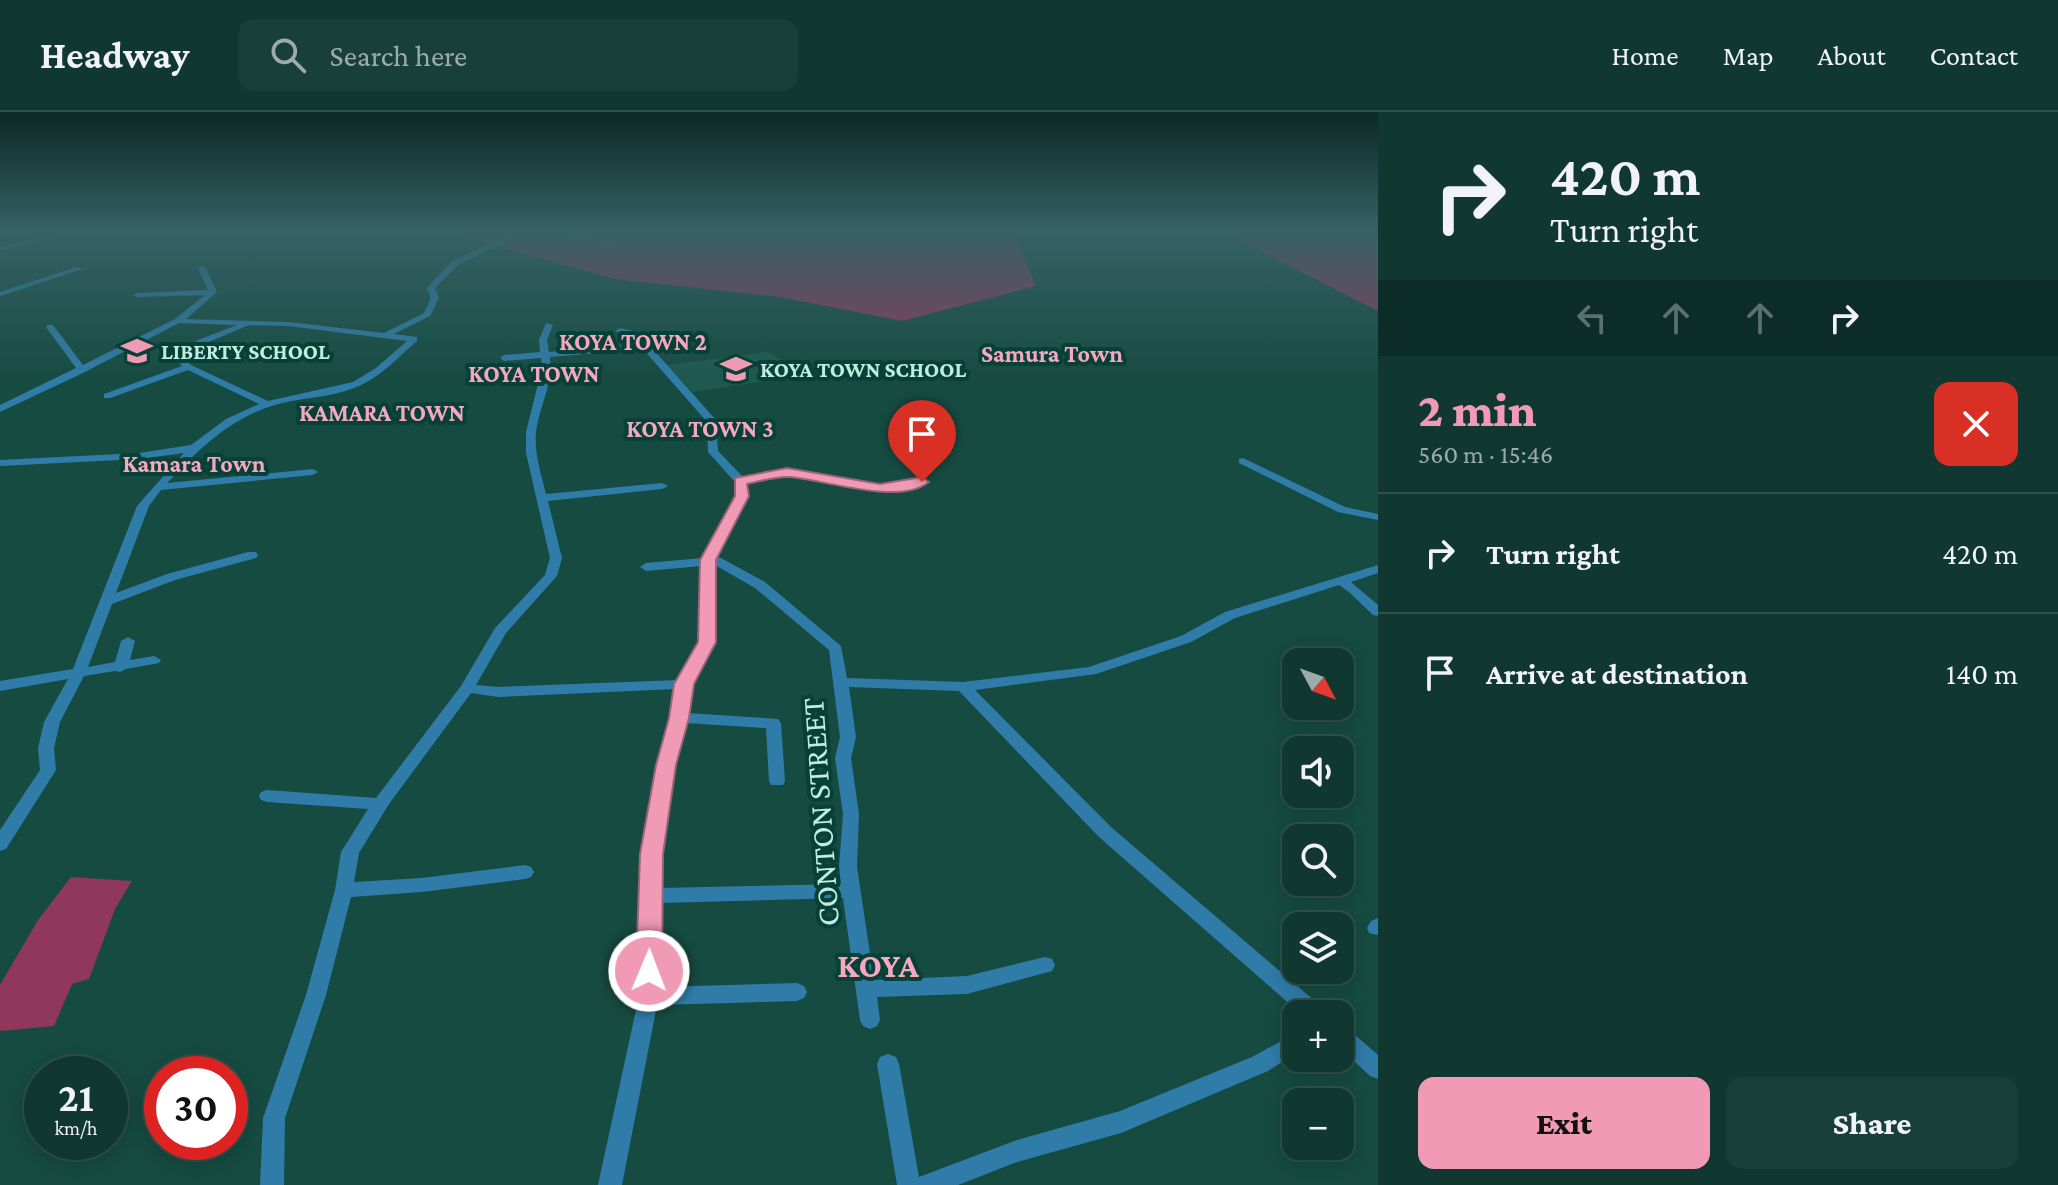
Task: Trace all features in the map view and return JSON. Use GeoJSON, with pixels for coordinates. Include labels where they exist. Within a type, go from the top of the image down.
{"type":"FeatureCollection","features":[{"type":"Feature","properties":{"kind":"street"},"geometry":{"type":"LineString","coordinates":[[2,292],[39,281]]}},
{"type":"Feature","properties":{"kind":"street"},"geometry":{"type":"LineString","coordinates":[[208,281],[213,292]]}},
{"type":"Feature","properties":{"kind":"street"},"geometry":{"type":"LineString","coordinates":[[386,335],[427,314],[435,298],[431,288],[438,281]]}},
{"type":"Feature","properties":{"kind":"street"},"geometry":{"type":"LineString","coordinates":[[137,295],[213,292]]}},
{"type":"Feature","properties":{"kind":"street"},"geometry":{"type":"LineString","coordinates":[[0,409],[178,321],[213,292]]}},
{"type":"Feature","properties":{"kind":"street"},"geometry":{"type":"LineString","coordinates":[[0,844],[48,770],[46,748],[52,722],[78,674],[143,506],[158,487],[194,448],[245,412],[267,404],[357,384],[414,339],[288,324],[178,321]]}},
{"type":"Feature","properties":{"kind":"street"},"geometry":{"type":"LineString","coordinates":[[249,323],[178,357],[188,367],[267,404]]}},
{"type":"Feature","properties":{"kind":"street"},"geometry":{"type":"LineString","coordinates":[[272,1185],[274,1118],[316,995],[344,890],[350,852],[380,804],[467,688],[500,631],[551,576],[556,558],[531,453],[531,432],[547,368],[543,340],[549,325]]}},
{"type":"Feature","properties":{"kind":"street"},"geometry":{"type":"LineString","coordinates":[[50,327],[82,370]]}},
{"type":"Feature","properties":{"kind":"street"},"geometry":{"type":"LineString","coordinates":[[610,1185],[649,996],[652,854],[666,765],[679,718],[684,684],[707,642],[708,560],[742,496],[740,481],[713,452],[712,422],[635,334],[620,330]]}},
{"type":"Feature","properties":{"kind":"street"},"geometry":{"type":"LineString","coordinates":[[504,358],[673,344]]}},
{"type":"Feature","properties":{"kind":"street"},"geometry":{"type":"LineString","coordinates":[[107,396],[188,367]]}},
{"type":"Feature","properties":{"kind":"street"},"geometry":{"type":"LineString","coordinates":[[0,463],[139,456],[194,448]]}},
{"type":"Feature","properties":{"kind":"street"},"geometry":{"type":"LineString","coordinates":[[1243,461],[1342,510],[1378,517]]}},
{"type":"Feature","properties":{"kind":"street"},"geometry":{"type":"LineString","coordinates":[[158,487],[313,472]]}},
{"type":"Feature","properties":{"kind":"street"},"geometry":{"type":"LineString","coordinates":[[740,481],[787,472],[880,488],[922,482]]}},
{"type":"Feature","properties":{"kind":"street"},"geometry":{"type":"LineString","coordinates":[[542,498],[662,486]]}},
{"type":"Feature","properties":{"kind":"street"},"geometry":{"type":"LineString","coordinates":[[105,602],[171,577],[252,555]]}},
{"type":"Feature","properties":{"kind":"street"},"geometry":{"type":"LineString","coordinates":[[646,567],[708,560]]}},
{"type":"Feature","properties":{"kind":"street","name":"CONTON STREET"},"geometry":{"type":"LineString","coordinates":[[708,560],[717,561],[760,585],[836,649],[848,737],[843,758],[851,814],[848,867],[870,1020]]}},
{"type":"Feature","properties":{"kind":"street"},"geometry":{"type":"LineString","coordinates":[[841,682],[963,687],[1091,671],[1186,639],[1230,615],[1378,569]]}},
{"type":"Feature","properties":{"kind":"street"},"geometry":{"type":"LineString","coordinates":[[1341,581],[1378,612]]}},
{"type":"Feature","properties":{"kind":"street"},"geometry":{"type":"LineString","coordinates":[[120,668],[128,641]]}},
{"type":"Feature","properties":{"kind":"street"},"geometry":{"type":"LineString","coordinates":[[0,686],[154,660]]}},
{"type":"Feature","properties":{"kind":"street"},"geometry":{"type":"LineString","coordinates":[[467,688],[498,692],[684,684]]}},
{"type":"Feature","properties":{"kind":"street"},"geometry":{"type":"LineString","coordinates":[[963,687],[1105,832],[1300,1000]]}},
{"type":"Feature","properties":{"kind":"street"},"geometry":{"type":"LineString","coordinates":[[679,718],[773,723],[777,781]]}},
{"type":"Feature","properties":{"kind":"street"},"geometry":{"type":"LineString","coordinates":[[267,796],[380,804]]}},
{"type":"Feature","properties":{"kind":"street"},"geometry":{"type":"LineString","coordinates":[[344,890],[422,885],[525,872]]}},
{"type":"Feature","properties":{"kind":"street"},"geometry":{"type":"LineString","coordinates":[[651,896],[852,891]]}},
{"type":"Feature","properties":{"kind":"street"},"geometry":{"type":"LineString","coordinates":[[866,989],[967,985],[1045,965]]}},
{"type":"Feature","properties":{"kind":"street"},"geometry":{"type":"LineString","coordinates":[[649,996],[797,992]]}},
{"type":"Feature","properties":{"kind":"street"},"geometry":{"type":"LineString","coordinates":[[1354,1048],[1378,1069]]}},
{"type":"Feature","properties":{"kind":"street"},"geometry":{"type":"LineString","coordinates":[[928,1185],[1017,1151],[1121,1122],[1260,1064],[1282,1051]]}},
{"type":"Feature","properties":{"kind":"street"},"geometry":{"type":"LineString","coordinates":[[888,1064],[909,1185]]}},
{"type":"Feature","properties":{"kind":"shaded area"},"geometry":{"type":"Polygon","coordinates":[[[634,281],[1034,281],[1036,286],[902,321],[780,297],[634,281]]]}},
{"type":"Feature","properties":{"kind":"shaded area"},"geometry":{"type":"Polygon","coordinates":[[[1319,281],[1378,281],[1378,311],[1319,281]]]}},
{"type":"Feature","properties":{"kind":"shaded area","name":"KOYA TOWN SCHOOL"},"geometry":{"type":"Polygon","coordinates":[[[767,352],[811,374],[693,392],[666,365],[767,352]]]}},
{"type":"Feature","properties":{"kind":"shaded area"},"geometry":{"type":"Polygon","coordinates":[[[71,877],[132,881],[115,909],[89,979],[72,984],[54,1026],[0,1031],[0,985],[38,920],[71,877]]]}},
{"type":"Feature","properties":{"kind":"place","name":"LIBERTY SCHOOL"},"geometry":{"type":"Point","coordinates":[137,351]}},
{"type":"Feature","properties":{"kind":"place","name":"KOYA TOWN SCHOOL"},"geometry":{"type":"Point","coordinates":[736,369]}},
{"type":"Feature","properties":{"kind":"district","name":"KOYA TOWN 2"},"geometry":{"type":"Point","coordinates":[633,341]}},
{"type":"Feature","properties":{"kind":"district","name":"Samura Town"},"geometry":{"type":"Point","coordinates":[1052,353]}},
{"type":"Feature","properties":{"kind":"district","name":"KOYA TOWN"},"geometry":{"type":"Point","coordinates":[534,373]}},
{"type":"Feature","properties":{"kind":"district","name":"KAMARA TOWN"},"geometry":{"type":"Point","coordinates":[382,412]}},
{"type":"Feature","properties":{"kind":"district","name":"KOYA TOWN 3"},"geometry":{"type":"Point","coordinates":[700,428]}},
{"type":"Feature","properties":{"kind":"district","name":"Kamara Town"},"geometry":{"type":"Point","coordinates":[194,463]}},
{"type":"Feature","properties":{"kind":"district","name":"KOYA"},"geometry":{"type":"Point","coordinates":[878,965]}},
{"type":"Feature","properties":{"kind":"route"},"geometry":{"type":"LineString","coordinates":[[649,971],[652,854],[666,765],[679,718],[684,684],[707,642],[708,560],[742,496],[740,481],[787,472],[866,487],[900,487],[922,482]]}}]}
